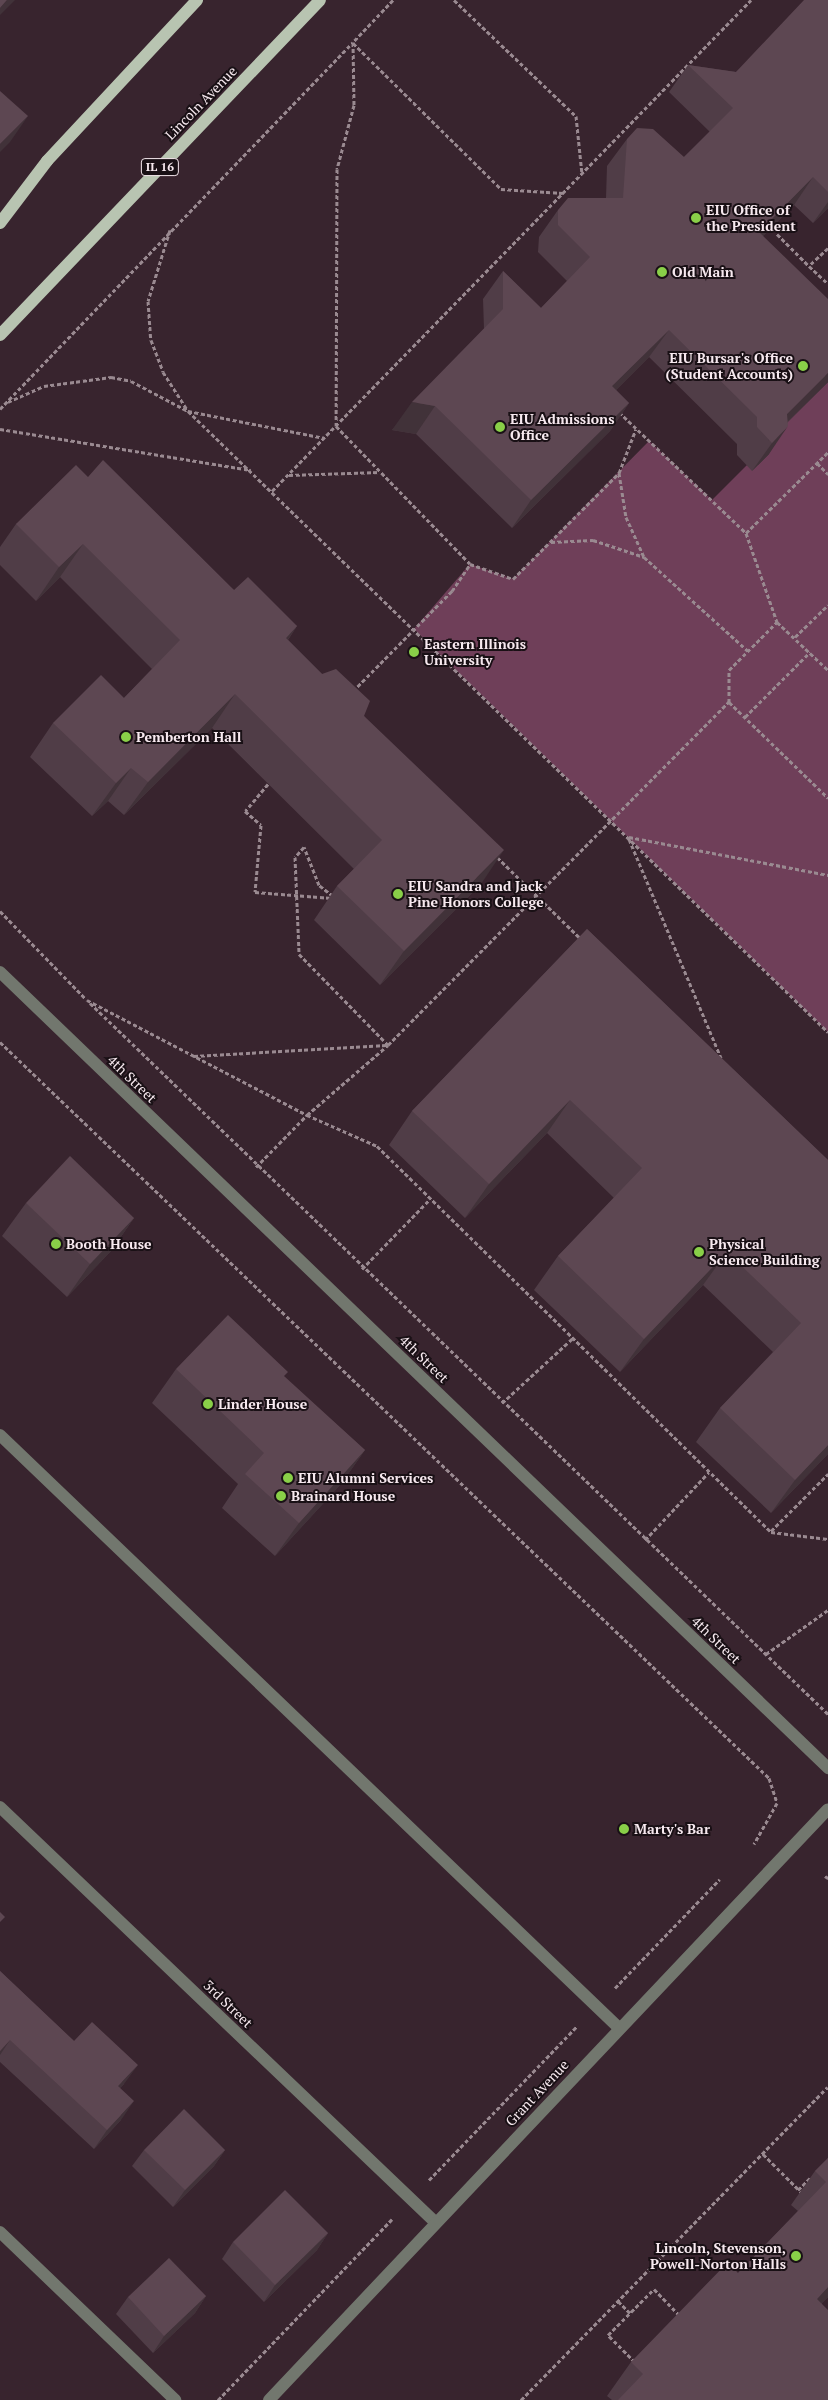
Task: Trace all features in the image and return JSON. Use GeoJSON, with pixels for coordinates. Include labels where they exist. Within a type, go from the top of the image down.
{"type":"FeatureCollection","features":[{"type":"Feature","properties":{"kind":"main road"},"geometry":{"type":"LineString","coordinates":[[0,223],[46,162],[197,0]]}},
{"type":"Feature","properties":{"kind":"main road","name":"Lincoln Avenue"},"geometry":{"type":"LineString","coordinates":[[0,335],[320,0]]}},
{"type":"Feature","properties":{"kind":"street","name":"4th Street"},"geometry":{"type":"LineString","coordinates":[[0,972],[828,1768]]}},
{"type":"Feature","properties":{"kind":"street"},"geometry":{"type":"LineString","coordinates":[[0,1435],[619,2028]]}},
{"type":"Feature","properties":{"kind":"street","name":"3rd Street"},"geometry":{"type":"LineString","coordinates":[[0,1807],[435,2222]]}},
{"type":"Feature","properties":{"kind":"street","name":"Grant Avenue"},"geometry":{"type":"LineString","coordinates":[[269,2400],[435,2222],[828,1809]]}},
{"type":"Feature","properties":{"kind":"street"},"geometry":{"type":"LineString","coordinates":[[0,2232],[174,2400]]}},
{"type":"Feature","properties":{"kind":"path"},"geometry":{"type":"LineString","coordinates":[[0,409],[393,0]]}},
{"type":"Feature","properties":{"kind":"path"},"geometry":{"type":"LineString","coordinates":[[454,0],[576,116],[582,174]]}},
{"type":"Feature","properties":{"kind":"path"},"geometry":{"type":"LineString","coordinates":[[272,491],[751,0]]}},
{"type":"Feature","properties":{"kind":"path"},"geometry":{"type":"LineString","coordinates":[[353,42],[501,189],[563,193]]}},
{"type":"Feature","properties":{"kind":"path"},"geometry":{"type":"LineString","coordinates":[[353,42],[354,105],[337,169],[336,426],[470,564],[513,579],[620,473],[636,429]]}},
{"type":"Feature","properties":{"kind":"path"},"geometry":{"type":"LineString","coordinates":[[170,230],[148,301],[151,340],[162,372],[188,411],[253,471],[828,1032]]}},
{"type":"Feature","properties":{"kind":"path"},"geometry":{"type":"LineString","coordinates":[[777,234],[828,284]]}},
{"type":"Feature","properties":{"kind":"path"},"geometry":{"type":"LineString","coordinates":[[809,266],[828,248]]}},
{"type":"Feature","properties":{"kind":"path"},"geometry":{"type":"LineString","coordinates":[[5,404],[44,386],[111,377],[131,381],[188,411],[324,438]]}},
{"type":"Feature","properties":{"kind":"path"},"geometry":{"type":"LineString","coordinates":[[612,406],[746,533],[777,622],[828,670]]}},
{"type":"Feature","properties":{"kind":"path"},"geometry":{"type":"LineString","coordinates":[[0,429],[253,471]]}},
{"type":"Feature","properties":{"kind":"path"},"geometry":{"type":"LineString","coordinates":[[746,533],[828,452]]}},
{"type":"Feature","properties":{"kind":"path"},"geometry":{"type":"LineString","coordinates":[[817,463],[828,474]]}},
{"type":"Feature","properties":{"kind":"path"},"geometry":{"type":"LineString","coordinates":[[288,475],[380,472]]}},
{"type":"Feature","properties":{"kind":"path"},"geometry":{"type":"LineString","coordinates":[[620,473],[626,517],[644,557],[748,651]]}},
{"type":"Feature","properties":{"kind":"path"},"geometry":{"type":"LineString","coordinates":[[550,542],[593,540],[644,557]]}},
{"type":"Feature","properties":{"kind":"path"},"geometry":{"type":"LineString","coordinates":[[349,695],[414,629],[470,564]]}},
{"type":"Feature","properties":{"kind":"path"},"geometry":{"type":"LineString","coordinates":[[795,637],[828,605]]}},
{"type":"Feature","properties":{"kind":"path"},"geometry":{"type":"LineString","coordinates":[[256,1167],[307,1115],[388,1045],[729,702],[729,670],[777,622]]}},
{"type":"Feature","properties":{"kind":"path"},"geometry":{"type":"LineString","coordinates":[[745,717],[810,652]]}},
{"type":"Feature","properties":{"kind":"path"},"geometry":{"type":"LineString","coordinates":[[729,702],[828,798]]}},
{"type":"Feature","properties":{"kind":"path"},"geometry":{"type":"LineString","coordinates":[[268,784],[245,810],[261,825],[255,892],[295,894],[335,898],[319,886],[304,847],[295,857],[295,894],[299,954],[388,1045]]}},
{"type":"Feature","properties":{"kind":"path"},"geometry":{"type":"LineString","coordinates":[[628,837],[828,875]]}},
{"type":"Feature","properties":{"kind":"path"},"geometry":{"type":"LineString","coordinates":[[628,837],[723,1063]]}},
{"type":"Feature","properties":{"kind":"path"},"geometry":{"type":"LineString","coordinates":[[495,855],[586,944]]}},
{"type":"Feature","properties":{"kind":"path"},"geometry":{"type":"LineString","coordinates":[[0,911],[256,1167],[828,1714]]}},
{"type":"Feature","properties":{"kind":"path"},"geometry":{"type":"LineString","coordinates":[[87,1000],[307,1115],[377,1146],[771,1532],[828,1539]]}},
{"type":"Feature","properties":{"kind":"path"},"geometry":{"type":"LineString","coordinates":[[0,1042],[769,1778],[777,1803],[752,1846]]}},
{"type":"Feature","properties":{"kind":"path"},"geometry":{"type":"LineString","coordinates":[[193,1056],[388,1045]]}},
{"type":"Feature","properties":{"kind":"path"},"geometry":{"type":"LineString","coordinates":[[362,1268],[430,1198]]}},
{"type":"Feature","properties":{"kind":"path"},"geometry":{"type":"LineString","coordinates":[[502,1403],[573,1338]]}},
{"type":"Feature","properties":{"kind":"path"},"geometry":{"type":"LineString","coordinates":[[646,1540],[709,1472]]}},
{"type":"Feature","properties":{"kind":"path"},"geometry":{"type":"LineString","coordinates":[[771,1532],[828,1474]]}},
{"type":"Feature","properties":{"kind":"path"},"geometry":{"type":"LineString","coordinates":[[765,1655],[828,1610]]}},
{"type":"Feature","properties":{"kind":"path"},"geometry":{"type":"LineString","coordinates":[[218,2400],[725,1874]]}},
{"type":"Feature","properties":{"kind":"path"},"geometry":{"type":"LineString","coordinates":[[520,2400],[828,2087]]}},
{"type":"Feature","properties":{"kind":"path"},"geometry":{"type":"LineString","coordinates":[[762,2154],[802,2194]]}},
{"type":"Feature","properties":{"kind":"path"},"geometry":{"type":"LineString","coordinates":[[798,2190],[816,2173]]}},
{"type":"Feature","properties":{"kind":"path"},"geometry":{"type":"LineString","coordinates":[[637,2364],[608,2336],[630,2313],[654,2290],[683,2318]]}},
{"type":"Feature","properties":{"kind":"path"},"geometry":{"type":"LineString","coordinates":[[618,2301],[630,2313]]}},
{"type":"Feature","properties":{"kind":"shaded area"},"geometry":{"type":"Polygon","coordinates":[[[828,382],[828,1032],[414,629],[470,564],[513,579],[649,441],[712,500],[747,465],[758,465],[769,454],[768,441],[828,382]]]}},
{"type":"Feature","properties":{"kind":"building"},"geometry":{"type":"Polygon","coordinates":[[[0,0],[7,0],[0,8],[0,0]]]}},
{"type":"Feature","properties":{"kind":"building","name":"Old Main"},"geometry":{"type":"Polygon","coordinates":[[[804,0],[828,0],[828,192],[813,177],[759,232],[828,299],[828,373],[787,414],[788,426],[772,443],[757,427],[757,417],[669,330],[612,386],[629,403],[531,500],[435,406],[412,402],[503,309],[503,271],[541,308],[590,257],[558,225],[558,210],[568,198],[623,198],[627,139],[637,128],[653,129],[684,157],[733,108],[688,65],[736,72],[804,0]]]}},
{"type":"Feature","properties":{"kind":"building"},"geometry":{"type":"Polygon","coordinates":[[[0,91],[28,116],[0,144],[0,91]]]}},
{"type":"Feature","properties":{"kind":"building","name":"Pemberton Hall"},"geometry":{"type":"Polygon","coordinates":[[[103,460],[234,590],[248,577],[297,626],[286,638],[322,674],[336,669],[370,701],[364,716],[504,850],[404,951],[337,886],[382,840],[235,694],[148,782],[131,768],[116,783],[53,723],[101,675],[124,698],[180,640],[83,544],[59,567],[16,524],[76,465],[88,477],[103,460]]]}},
{"type":"Feature","properties":{"kind":"building","name":"Physical Science Building"},"geometry":{"type":"Polygon","coordinates":[[[587,929],[828,1160],[828,1445],[795,1480],[720,1408],[801,1323],[727,1252],[644,1339],[558,1256],[642,1168],[570,1100],[489,1184],[412,1111],[587,929]]]}},
{"type":"Feature","properties":{"kind":"building"},"geometry":{"type":"Polygon","coordinates":[[[70,1156],[134,1218],[90,1264],[26,1203],[70,1156]]]}},
{"type":"Feature","properties":{"kind":"building"},"geometry":{"type":"Polygon","coordinates":[[[228,1315],[288,1372],[284,1376],[365,1450],[299,1523],[245,1474],[264,1453],[176,1369],[228,1315]]]}},
{"type":"Feature","properties":{"kind":"building"},"geometry":{"type":"Polygon","coordinates":[[[0,1912],[5,1917],[0,1922],[0,1912]]]}},
{"type":"Feature","properties":{"kind":"building"},"geometry":{"type":"Polygon","coordinates":[[[0,1971],[74,2041],[92,2022],[138,2065],[118,2086],[134,2101],[107,2130],[10,2040],[0,2051],[0,1971]]]}},
{"type":"Feature","properties":{"kind":"building"},"geometry":{"type":"Polygon","coordinates":[[[184,2109],[225,2150],[185,2190],[144,2150],[184,2109]]]}},
{"type":"Feature","properties":{"kind":"building","name":"Lincoln, Stevenson, Powell-Norton Halls"},"geometry":{"type":"Polygon","coordinates":[[[828,2158],[828,2287],[817,2299],[828,2310],[828,2400],[618,2400],[643,2374],[631,2362],[728,2262],[738,2273],[826,2182],[815,2171],[828,2158]]]}},
{"type":"Feature","properties":{"kind":"building"},"geometry":{"type":"Polygon","coordinates":[[[285,2190],[328,2233],[275,2285],[233,2242],[285,2190]]]}},
{"type":"Feature","properties":{"kind":"building"},"geometry":{"type":"Polygon","coordinates":[[[169,2258],[206,2296],[164,2336],[128,2297],[169,2258]]]}},
{"type":"Feature","properties":{"kind":"place","name":"EIU Office of the President"},"geometry":{"type":"Point","coordinates":[696,218]}},
{"type":"Feature","properties":{"kind":"place","name":"Old Main"},"geometry":{"type":"Point","coordinates":[662,272]}},
{"type":"Feature","properties":{"kind":"place","name":"EIU Bursar's Office (Student Accounts)"},"geometry":{"type":"Point","coordinates":[803,366]}},
{"type":"Feature","properties":{"kind":"place","name":"EIU Admissions Office"},"geometry":{"type":"Point","coordinates":[500,427]}},
{"type":"Feature","properties":{"kind":"place","name":"Eastern Illinois University"},"geometry":{"type":"Point","coordinates":[414,652]}},
{"type":"Feature","properties":{"kind":"place","name":"Pemberton Hall"},"geometry":{"type":"Point","coordinates":[126,737]}},
{"type":"Feature","properties":{"kind":"place","name":"EIU Sandra and Jack Pine Honors College"},"geometry":{"type":"Point","coordinates":[398,894]}},
{"type":"Feature","properties":{"kind":"place","name":"Booth House"},"geometry":{"type":"Point","coordinates":[56,1244]}},
{"type":"Feature","properties":{"kind":"place","name":"Physical Science Building"},"geometry":{"type":"Point","coordinates":[699,1252]}},
{"type":"Feature","properties":{"kind":"place","name":"Linder House"},"geometry":{"type":"Point","coordinates":[208,1404]}},
{"type":"Feature","properties":{"kind":"place","name":"EIU Alumni Services"},"geometry":{"type":"Point","coordinates":[288,1478]}},
{"type":"Feature","properties":{"kind":"place","name":"Brainard House"},"geometry":{"type":"Point","coordinates":[281,1496]}},
{"type":"Feature","properties":{"kind":"place","name":"Marty's Bar"},"geometry":{"type":"Point","coordinates":[624,1829]}},
{"type":"Feature","properties":{"kind":"place","name":"Lincoln, Stevenson, Powell-Norton Halls"},"geometry":{"type":"Point","coordinates":[796,2256]}}]}
